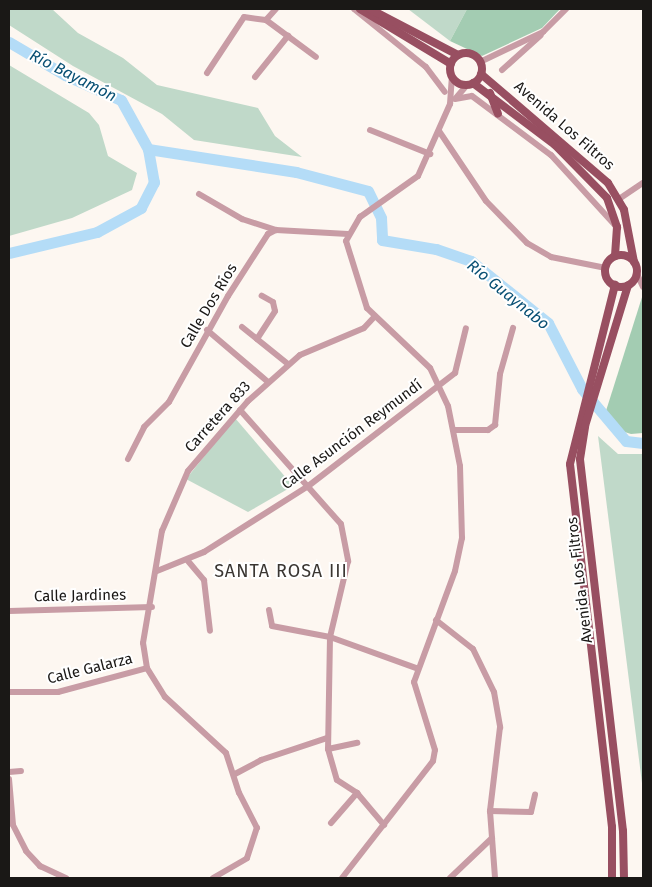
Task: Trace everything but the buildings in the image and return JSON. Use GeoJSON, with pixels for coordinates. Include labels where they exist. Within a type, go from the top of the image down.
{"type":"FeatureCollection","features":[{"type":"Feature","properties":{"kind":"main road"},"geometry":{"type":"LineString","coordinates":[[360,9],[451,64]]}},
{"type":"Feature","properties":{"kind":"main road"},"geometry":{"type":"LineString","coordinates":[[370,9],[458,55],[471,54],[480,62],[481,74],[470,84],[452,76],[451,64],[458,55]]}},
{"type":"Feature","properties":{"kind":"main road","name":"Avenida Los Filtros"},"geometry":{"type":"LineString","coordinates":[[481,74],[595,169],[619,199],[634,262]]}},
{"type":"Feature","properties":{"kind":"main road","name":"Avenida Los Filtros"},"geometry":{"type":"LineString","coordinates":[[470,84],[490,93],[555,145],[600,189],[617,227],[615,256]]}},
{"type":"Feature","properties":{"kind":"main road"},"geometry":{"type":"LineString","coordinates":[[490,93],[498,114]]}},
{"type":"Feature","properties":{"kind":"main road"},"geometry":{"type":"LineString","coordinates":[[624,255],[634,262],[637,274],[628,285],[615,285],[608,279],[606,268],[615,256],[624,255]]}},
{"type":"Feature","properties":{"kind":"main road","name":"Avenida Los Filtros"},"geometry":{"type":"LineString","coordinates":[[612,878],[612,827],[570,475],[573,440],[615,285]]}},
{"type":"Feature","properties":{"kind":"main road","name":"Avenida Los Filtros"},"geometry":{"type":"LineString","coordinates":[[624,878],[623,831],[581,445],[628,285]]}},
{"type":"Feature","properties":{"kind":"street"},"geometry":{"type":"LineString","coordinates":[[266,20],[276,9]]}},
{"type":"Feature","properties":{"kind":"street"},"geometry":{"type":"LineString","coordinates":[[354,9],[426,67],[445,92]]}},
{"type":"Feature","properties":{"kind":"street"},"geometry":{"type":"LineString","coordinates":[[502,70],[566,9]]}},
{"type":"Feature","properties":{"kind":"street"},"geometry":{"type":"LineString","coordinates":[[207,73],[244,17],[266,20],[316,57]]}},
{"type":"Feature","properties":{"kind":"street"},"geometry":{"type":"LineString","coordinates":[[480,62],[543,32]]}},
{"type":"Feature","properties":{"kind":"street"},"geometry":{"type":"LineString","coordinates":[[255,78],[288,36]]}},
{"type":"Feature","properties":{"kind":"street"},"geometry":{"type":"LineString","coordinates":[[452,76],[453,102]]}},
{"type":"Feature","properties":{"kind":"street"},"geometry":{"type":"LineString","coordinates":[[342,878],[433,761],[435,750],[415,694],[416,668],[455,571],[462,538],[455,430],[430,368],[375,316],[350,265],[348,234],[360,216],[395,194],[418,176],[453,102],[470,84]]}},
{"type":"Feature","properties":{"kind":"street"},"geometry":{"type":"LineString","coordinates":[[453,102],[472,96],[498,114],[551,155],[617,227]]}},
{"type":"Feature","properties":{"kind":"street"},"geometry":{"type":"LineString","coordinates":[[370,130],[430,154]]}},
{"type":"Feature","properties":{"kind":"street"},"geometry":{"type":"LineString","coordinates":[[439,131],[486,201],[527,243],[551,256],[606,268]]}},
{"type":"Feature","properties":{"kind":"street"},"geometry":{"type":"LineString","coordinates":[[619,199],[643,183]]}},
{"type":"Feature","properties":{"kind":"street"},"geometry":{"type":"LineString","coordinates":[[199,194],[242,219],[276,230],[348,234]]}},
{"type":"Feature","properties":{"kind":"street","name":"Calle Dos Ríos"},"geometry":{"type":"LineString","coordinates":[[128,459],[144,427],[169,402],[207,330],[268,234],[276,230]]}},
{"type":"Feature","properties":{"kind":"street"},"geometry":{"type":"LineString","coordinates":[[637,274],[643,287]]}},
{"type":"Feature","properties":{"kind":"street"},"geometry":{"type":"LineString","coordinates":[[257,338],[275,315],[273,302],[262,296]]}},
{"type":"Feature","properties":{"kind":"street","name":"Carretera 833"},"geometry":{"type":"LineString","coordinates":[[213,878],[247,858],[257,836],[226,753],[165,698],[147,668],[143,643],[152,607],[164,525],[183,480],[240,410],[267,381],[288,364],[364,328],[375,316]]}},
{"type":"Feature","properties":{"kind":"street"},"geometry":{"type":"LineString","coordinates":[[242,327],[288,364]]}},
{"type":"Feature","properties":{"kind":"street","name":"Calle Asunción Reymundí"},"geometry":{"type":"LineString","coordinates":[[157,571],[188,560],[307,487],[455,373],[466,328]]}},
{"type":"Feature","properties":{"kind":"street"},"geometry":{"type":"LineString","coordinates":[[455,430],[488,430],[495,425],[500,374],[513,328]]}},
{"type":"Feature","properties":{"kind":"street"},"geometry":{"type":"LineString","coordinates":[[207,330],[267,381]]}},
{"type":"Feature","properties":{"kind":"street"},"geometry":{"type":"LineString","coordinates":[[240,410],[342,524],[348,545],[330,636],[328,749],[337,780],[356,793],[384,825]]}},
{"type":"Feature","properties":{"kind":"street"},"geometry":{"type":"LineString","coordinates":[[188,560],[204,580],[210,631]]}},
{"type":"Feature","properties":{"kind":"street","name":"Calle Jardines"},"geometry":{"type":"LineString","coordinates":[[9,611],[152,607]]}},
{"type":"Feature","properties":{"kind":"street"},"geometry":{"type":"LineString","coordinates":[[269,610],[272,626],[330,636],[416,668]]}},
{"type":"Feature","properties":{"kind":"street"},"geometry":{"type":"LineString","coordinates":[[436,620],[473,649],[494,692],[500,727],[490,811],[495,878]]}},
{"type":"Feature","properties":{"kind":"street","name":"Calle Galarza"},"geometry":{"type":"LineString","coordinates":[[9,692],[58,692],[147,668]]}},
{"type":"Feature","properties":{"kind":"street"},"geometry":{"type":"LineString","coordinates":[[235,774],[261,760],[327,738]]}},
{"type":"Feature","properties":{"kind":"street"},"geometry":{"type":"LineString","coordinates":[[328,749],[357,743]]}},
{"type":"Feature","properties":{"kind":"street"},"geometry":{"type":"LineString","coordinates":[[9,772],[21,771]]}},
{"type":"Feature","properties":{"kind":"street"},"geometry":{"type":"LineString","coordinates":[[9,779],[13,825],[26,851],[40,866],[66,878]]}},
{"type":"Feature","properties":{"kind":"street"},"geometry":{"type":"LineString","coordinates":[[331,823],[356,793]]}},
{"type":"Feature","properties":{"kind":"street"},"geometry":{"type":"LineString","coordinates":[[490,811],[531,812],[535,794]]}},
{"type":"Feature","properties":{"kind":"street"},"geometry":{"type":"LineString","coordinates":[[450,878],[492,838]]}},
{"type":"Feature","properties":{"kind":"green space"},"geometry":{"type":"Polygon","coordinates":[[[9,9],[52,9],[78,33],[123,58],[157,85],[258,108],[275,136],[302,157],[194,140],[162,114],[73,66],[9,25],[9,9]]]}},
{"type":"Feature","properties":{"kind":"green space"},"geometry":{"type":"Polygon","coordinates":[[[408,9],[467,9],[450,41],[408,9]]]}},
{"type":"Feature","properties":{"kind":"green space"},"geometry":{"type":"Polygon","coordinates":[[[467,9],[560,9],[542,28],[482,56],[450,41],[467,9]]]}},
{"type":"Feature","properties":{"kind":"green space"},"geometry":{"type":"Polygon","coordinates":[[[9,65],[89,113],[99,125],[108,156],[137,173],[132,190],[72,218],[9,236],[9,65]]]}},
{"type":"Feature","properties":{"kind":"green space"},"geometry":{"type":"Polygon","coordinates":[[[643,294],[643,433],[631,434],[615,429],[605,414],[643,294]]]}},
{"type":"Feature","properties":{"kind":"green space"},"geometry":{"type":"Polygon","coordinates":[[[235,418],[293,486],[248,512],[186,479],[235,418]]]}},
{"type":"Feature","properties":{"kind":"green space"},"geometry":{"type":"Polygon","coordinates":[[[598,436],[618,454],[643,454],[643,791],[598,436]]]}},
{"type":"Feature","properties":{"kind":"waterway","name":"Río Bayamón"},"geometry":{"type":"LineString","coordinates":[[9,42],[65,75],[121,100],[148,149],[154,182],[141,208],[97,232],[9,253]]}},
{"type":"Feature","properties":{"kind":"waterway","name":"Río Guaynabo"},"geometry":{"type":"LineString","coordinates":[[148,149],[296,172],[368,191],[381,218],[382,240],[436,249],[471,261],[548,323],[582,389],[626,441],[643,443]]}},
{"type":"Feature","properties":{"kind":"district","name":"SANTA ROSA III"},"geometry":{"type":"Point","coordinates":[281,571]}}]}
